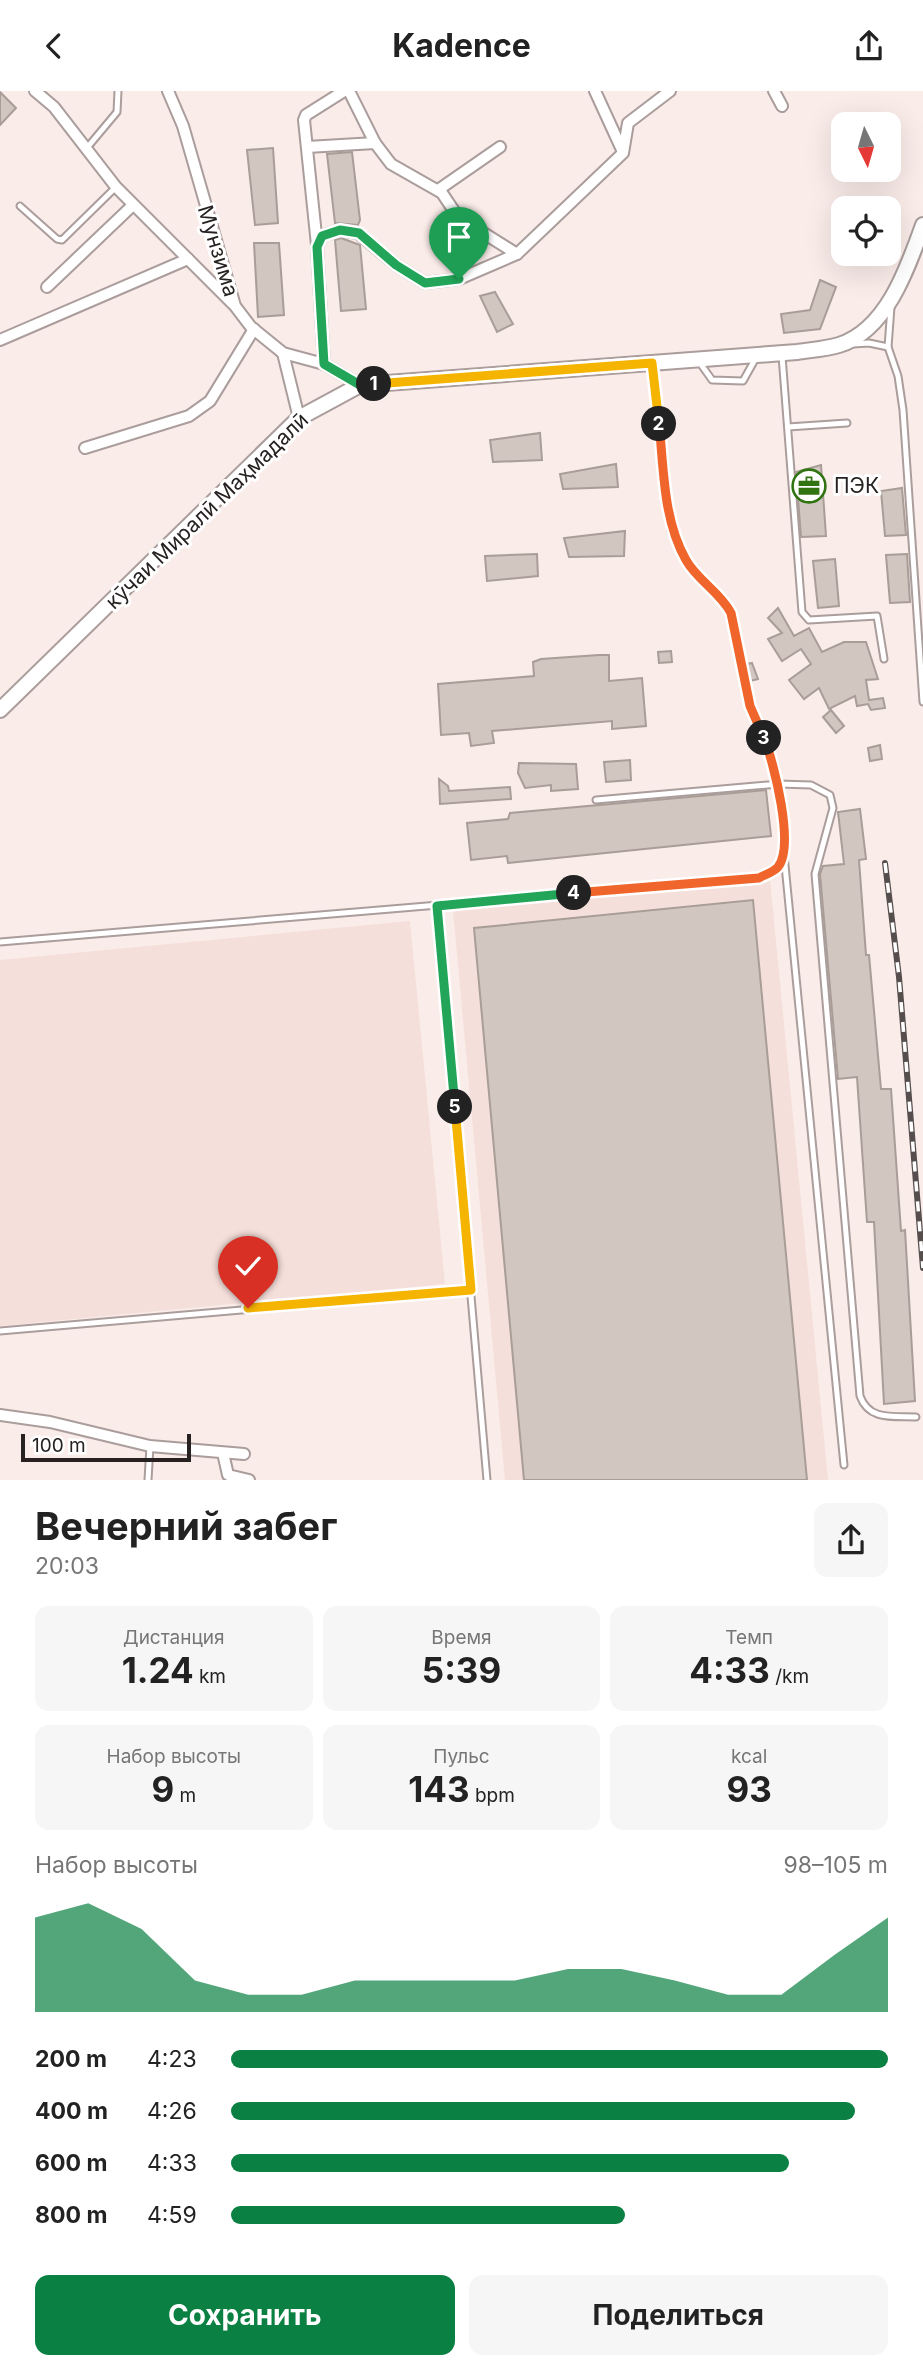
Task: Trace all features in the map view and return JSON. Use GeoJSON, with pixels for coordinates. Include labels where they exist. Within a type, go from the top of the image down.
{"type":"FeatureCollection","features":[{"type":"Feature","properties":{"kind":"street"},"geometry":{"type":"LineString","coordinates":[[35,91],[54,107],[116,187],[235,306]]}},
{"type":"Feature","properties":{"kind":"street"},"geometry":{"type":"LineString","coordinates":[[170,95],[181,91]]}},
{"type":"Feature","properties":{"kind":"street"},"geometry":{"type":"LineString","coordinates":[[324,364],[306,114],[346,91],[375,143],[398,170],[438,190],[450,201],[458,217],[517,254]]}},
{"type":"Feature","properties":{"kind":"street"},"geometry":{"type":"LineString","coordinates":[[595,91],[623,153]]}},
{"type":"Feature","properties":{"kind":"street"},"geometry":{"type":"LineString","coordinates":[[317,247],[322,236],[340,230],[359,233],[396,265],[425,283],[459,279],[517,254],[623,153],[628,123],[670,91]]}},
{"type":"Feature","properties":{"kind":"street"},"geometry":{"type":"LineString","coordinates":[[774,91],[782,106]]}},
{"type":"Feature","properties":{"kind":"street","name":"Мунзима"},"geometry":{"type":"LineString","coordinates":[[170,95],[235,306],[254,329],[283,353],[324,364],[360,385]]}},
{"type":"Feature","properties":{"kind":"street"},"geometry":{"type":"LineString","coordinates":[[307,148],[375,143]]}},
{"type":"Feature","properties":{"kind":"street"},"geometry":{"type":"LineString","coordinates":[[438,190],[500,147]]}},
{"type":"Feature","properties":{"kind":"street"},"geometry":{"type":"LineString","coordinates":[[47,287],[133,205]]}},
{"type":"Feature","properties":{"kind":"street","name":"кӯчаи Миралӣ Маҳмадалӣ"},"geometry":{"type":"LineString","coordinates":[[0,710],[299,418],[360,385],[757,356],[841,345],[874,324],[892,297],[923,225]]}},
{"type":"Feature","properties":{"kind":"street"},"geometry":{"type":"LineString","coordinates":[[0,340],[188,259]]}},
{"type":"Feature","properties":{"kind":"street"},"geometry":{"type":"LineString","coordinates":[[85,448],[190,416],[210,401],[254,329]]}},
{"type":"Feature","properties":{"kind":"street"},"geometry":{"type":"LineString","coordinates":[[283,353],[299,418]]}},
{"type":"Feature","properties":{"kind":"street"},"geometry":{"type":"LineString","coordinates":[[0,1415],[50,1422],[150,1446],[244,1454]]}},
{"type":"Feature","properties":{"kind":"street"},"geometry":{"type":"LineString","coordinates":[[223,1453],[228,1475],[249,1480]]}},
{"type":"Feature","properties":{"kind":"lane"},"geometry":{"type":"LineString","coordinates":[[86,149],[117,112],[118,91]]}},
{"type":"Feature","properties":{"kind":"lane"},"geometry":{"type":"LineString","coordinates":[[20,206],[57,239],[62,240],[116,187]]}},
{"type":"Feature","properties":{"kind":"lane"},"geometry":{"type":"LineString","coordinates":[[892,297],[888,348],[903,410],[923,702]]}},
{"type":"Feature","properties":{"kind":"lane"},"geometry":{"type":"LineString","coordinates":[[841,345],[869,343],[888,348]]}},
{"type":"Feature","properties":{"kind":"lane"},"geometry":{"type":"LineString","coordinates":[[782,353],[802,612],[808,619],[877,616],[884,659]]}},
{"type":"Feature","properties":{"kind":"lane"},"geometry":{"type":"LineString","coordinates":[[698,360],[712,380],[743,381],[757,356]]}},
{"type":"Feature","properties":{"kind":"lane"},"geometry":{"type":"LineString","coordinates":[[652,363],[671,530],[687,563],[725,603],[731,613],[750,706],[775,765],[779,784],[844,1465]]}},
{"type":"Feature","properties":{"kind":"lane"},"geometry":{"type":"LineString","coordinates":[[788,427],[847,423]]}},
{"type":"Feature","properties":{"kind":"lane"},"geometry":{"type":"LineString","coordinates":[[596,800],[779,784],[811,785],[830,795],[832,803],[815,874],[860,1396],[864,1409],[872,1414],[916,1417]]}},
{"type":"Feature","properties":{"kind":"lane"},"geometry":{"type":"LineString","coordinates":[[0,942],[290,915],[437,906],[759,878],[777,869],[784,855]]}},
{"type":"Feature","properties":{"kind":"lane"},"geometry":{"type":"LineString","coordinates":[[437,906],[487,1480]]}},
{"type":"Feature","properties":{"kind":"lane"},"geometry":{"type":"LineString","coordinates":[[0,1331],[471,1290]]}},
{"type":"Feature","properties":{"kind":"lane"},"geometry":{"type":"LineString","coordinates":[[148,1480],[150,1446]]}},
{"type":"Feature","properties":{"kind":"shaded area"},"geometry":{"type":"Polygon","coordinates":[[[770,879],[828,1480],[505,1480],[453,910],[770,879]]]}},
{"type":"Feature","properties":{"kind":"shaded area"},"geometry":{"type":"Polygon","coordinates":[[[410,921],[445,1284],[0,1326],[0,960],[410,921]]]}},
{"type":"Feature","properties":{"kind":"building"},"geometry":{"type":"Polygon","coordinates":[[[0,92],[16,108],[0,125],[0,92]]]}},
{"type":"Feature","properties":{"kind":"building"},"geometry":{"type":"Polygon","coordinates":[[[273,148],[278,223],[255,225],[247,150],[273,148]]]}},
{"type":"Feature","properties":{"kind":"building"},"geometry":{"type":"Polygon","coordinates":[[[352,152],[360,220],[358,225],[335,223],[327,154],[352,152]]]}},
{"type":"Feature","properties":{"kind":"building"},"geometry":{"type":"Polygon","coordinates":[[[341,238],[360,245],[366,309],[341,311],[335,240],[341,238]]]}},
{"type":"Feature","properties":{"kind":"building"},"geometry":{"type":"Polygon","coordinates":[[[254,243],[279,243],[284,315],[258,317],[254,243]]]}},
{"type":"Feature","properties":{"kind":"building"},"geometry":{"type":"Polygon","coordinates":[[[820,280],[836,287],[820,329],[784,333],[781,314],[810,310],[820,280]]]}},
{"type":"Feature","properties":{"kind":"building"},"geometry":{"type":"Polygon","coordinates":[[[495,292],[513,324],[497,332],[480,296],[495,292]]]}},
{"type":"Feature","properties":{"kind":"building"},"geometry":{"type":"Polygon","coordinates":[[[540,433],[542,460],[493,462],[490,440],[540,433]]]}},
{"type":"Feature","properties":{"kind":"building"},"geometry":{"type":"Polygon","coordinates":[[[616,464],[618,487],[563,489],[560,474],[616,464]]]}},
{"type":"Feature","properties":{"kind":"building"},"geometry":{"type":"Polygon","coordinates":[[[821,465],[826,536],[801,537],[796,472],[821,465]]]}},
{"type":"Feature","properties":{"kind":"building"},"geometry":{"type":"Polygon","coordinates":[[[902,488],[906,535],[885,536],[881,491],[902,488]]]}},
{"type":"Feature","properties":{"kind":"building"},"geometry":{"type":"Polygon","coordinates":[[[625,531],[624,556],[569,557],[564,538],[625,531]]]}},
{"type":"Feature","properties":{"kind":"building"},"geometry":{"type":"Polygon","coordinates":[[[537,554],[538,576],[487,581],[485,556],[537,554]]]}},
{"type":"Feature","properties":{"kind":"building"},"geometry":{"type":"Polygon","coordinates":[[[907,554],[910,602],[890,603],[886,555],[907,554]]]}},
{"type":"Feature","properties":{"kind":"building"},"geometry":{"type":"Polygon","coordinates":[[[835,559],[839,606],[818,608],[813,561],[835,559]]]}},
{"type":"Feature","properties":{"kind":"building"},"geometry":{"type":"Polygon","coordinates":[[[778,608],[794,636],[809,628],[822,652],[844,642],[866,642],[878,679],[866,680],[869,700],[883,698],[885,708],[871,710],[868,704],[857,706],[855,696],[829,709],[819,688],[804,699],[789,680],[811,664],[801,649],[782,661],[768,639],[782,633],[768,618],[778,608]]]}},
{"type":"Feature","properties":{"kind":"building"},"geometry":{"type":"Polygon","coordinates":[[[671,651],[672,662],[659,663],[658,652],[671,651]]]}},
{"type":"Feature","properties":{"kind":"building"},"geometry":{"type":"Polygon","coordinates":[[[609,655],[609,681],[642,678],[646,726],[612,729],[612,721],[492,731],[494,743],[471,746],[469,733],[441,735],[438,684],[534,676],[533,662],[541,659],[609,655]]]}},
{"type":"Feature","properties":{"kind":"building"},"geometry":{"type":"Polygon","coordinates":[[[752,663],[758,679],[750,681],[747,664],[752,663]]]}},
{"type":"Feature","properties":{"kind":"building"},"geometry":{"type":"Polygon","coordinates":[[[831,710],[844,726],[836,733],[823,717],[831,710]]]}},
{"type":"Feature","properties":{"kind":"building"},"geometry":{"type":"Polygon","coordinates":[[[880,745],[882,759],[870,761],[868,748],[880,745]]]}},
{"type":"Feature","properties":{"kind":"building"},"geometry":{"type":"Polygon","coordinates":[[[630,760],[631,780],[606,782],[604,762],[630,760]]]}},
{"type":"Feature","properties":{"kind":"building"},"geometry":{"type":"Polygon","coordinates":[[[519,763],[576,764],[578,789],[551,791],[551,785],[525,788],[518,773],[519,763]]]}},
{"type":"Feature","properties":{"kind":"building"},"geometry":{"type":"Polygon","coordinates":[[[439,779],[448,786],[449,791],[510,787],[511,799],[440,804],[439,779]]]}},
{"type":"Feature","properties":{"kind":"building"},"geometry":{"type":"Polygon","coordinates":[[[766,790],[771,836],[508,863],[507,856],[471,860],[467,823],[508,819],[510,813],[766,790]]]}},
{"type":"Feature","properties":{"kind":"building"},"geometry":{"type":"Polygon","coordinates":[[[860,809],[866,859],[859,860],[866,955],[869,955],[881,1089],[891,1089],[901,1231],[905,1230],[915,1401],[884,1404],[874,1222],[867,1222],[857,1077],[838,1079],[820,874],[823,866],[844,864],[838,812],[860,809]]]}},
{"type":"Feature","properties":{"kind":"building"},"geometry":{"type":"Polygon","coordinates":[[[753,900],[807,1480],[524,1480],[474,928],[753,900]]]}},
{"type":"Feature","properties":{"kind":"railway"},"geometry":{"type":"LineString","coordinates":[[885,863],[899,977],[923,1268]]}},
{"type":"Feature","properties":{"kind":"place","name":"ПЭК"},"geometry":{"type":"Point","coordinates":[809,486]}},
{"type":"Feature","properties":{"kind":"route"},"geometry":{"type":"LineString","coordinates":[[248,1308],[471,1290],[437,906],[759,878],[777,869],[784,855],[775,765],[750,706],[731,613],[725,603],[687,563],[671,530],[652,363],[360,385],[324,364],[317,247],[322,236],[340,230],[359,233],[396,265],[425,283],[459,279]]}}]}
